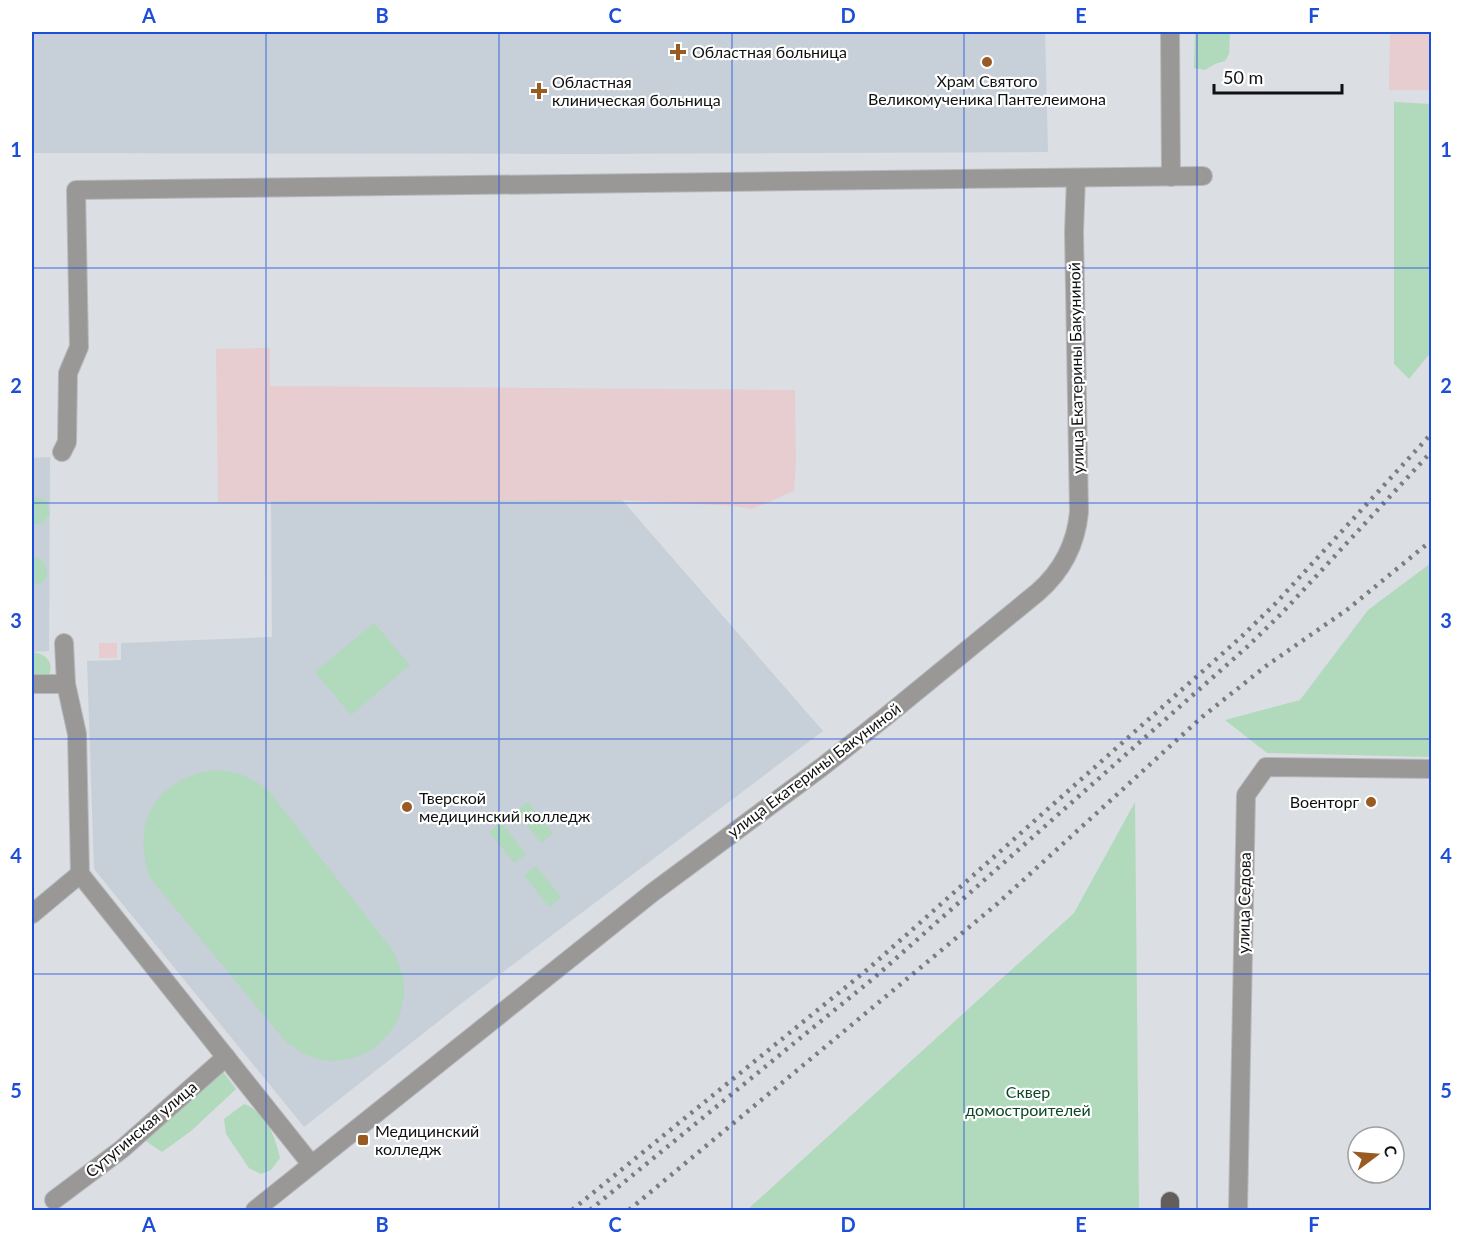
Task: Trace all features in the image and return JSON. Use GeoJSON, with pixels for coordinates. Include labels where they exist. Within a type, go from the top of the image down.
{"type":"FeatureCollection","features":[{"type":"Feature","properties":{"kind":"street"},"geometry":{"type":"LineString","coordinates":[[1170,32],[1171,177]]}},
{"type":"Feature","properties":{"kind":"street"},"geometry":{"type":"LineString","coordinates":[[62,452],[67,442],[68,373],[79,347],[76,190],[1203,176]]}},
{"type":"Feature","properties":{"kind":"street","name":"улица Екатерины Бакуниной"},"geometry":{"type":"LineString","coordinates":[[255,1210],[643,900],[884,718],[1043,587],[1060,568],[1075,537],[1079,512],[1074,232],[1076,178]]}},
{"type":"Feature","properties":{"kind":"street"},"geometry":{"type":"LineString","coordinates":[[64,643],[66,684],[78,734],[80,874],[311,1164]]}},
{"type":"Feature","properties":{"kind":"street"},"geometry":{"type":"LineString","coordinates":[[32,684],[66,684]]}},
{"type":"Feature","properties":{"kind":"street","name":"улица Седова"},"geometry":{"type":"LineString","coordinates":[[1238,1210],[1246,795],[1266,767],[1431,770]]}},
{"type":"Feature","properties":{"kind":"street"},"geometry":{"type":"LineString","coordinates":[[32,914],[80,874]]}},
{"type":"Feature","properties":{"kind":"street","name":"Сутугинская улица"},"geometry":{"type":"LineString","coordinates":[[54,1200],[122,1149],[226,1057]]}},
{"type":"Feature","properties":{"kind":"shaded area","name":"Областная клиническая больница"},"geometry":{"type":"Polygon","coordinates":[[[32,32],[1045,32],[1048,152],[32,153],[32,32]]]}},
{"type":"Feature","properties":{"kind":"shaded area"},"geometry":{"type":"Polygon","coordinates":[[[1390,32],[1431,32],[1431,90],[1389,90],[1390,32]]]}},
{"type":"Feature","properties":{"kind":"shaded area"},"geometry":{"type":"Polygon","coordinates":[[[270,348],[270,386],[795,390],[794,491],[752,509],[622,500],[218,502],[216,349],[270,348]]]}},
{"type":"Feature","properties":{"kind":"shaded area"},"geometry":{"type":"Polygon","coordinates":[[[50,457],[49,651],[32,652],[32,458],[50,457]]]}},
{"type":"Feature","properties":{"kind":"shaded area","name":"Тверской медицинский колледж"},"geometry":{"type":"Polygon","coordinates":[[[622,500],[823,731],[467,999],[304,1127],[94,869],[87,661],[121,660],[121,643],[272,637],[271,501],[622,500]]]}},
{"type":"Feature","properties":{"kind":"shaded area"},"geometry":{"type":"Polygon","coordinates":[[[99,643],[117,643],[117,658],[99,658],[99,643]]]}},
{"type":"Feature","properties":{"kind":"green space"},"geometry":{"type":"Polygon","coordinates":[[[1195,32],[1230,32],[1229,54],[1225,61],[1205,70],[1194,68],[1195,32]]]}},
{"type":"Feature","properties":{"kind":"green space"},"geometry":{"type":"Polygon","coordinates":[[[1394,102],[1431,104],[1431,352],[1409,379],[1394,364],[1394,102]]]}},
{"type":"Feature","properties":{"kind":"green space"},"geometry":{"type":"Polygon","coordinates":[[[35,498],[46,501],[50,514],[43,523],[32,525],[32,505],[35,498]]]}},
{"type":"Feature","properties":{"kind":"green space"},"geometry":{"type":"Polygon","coordinates":[[[32,557],[42,561],[47,573],[42,583],[32,585],[32,557]]]}},
{"type":"Feature","properties":{"kind":"green space"},"geometry":{"type":"Polygon","coordinates":[[[1431,563],[1431,757],[1267,753],[1225,720],[1300,700],[1368,610],[1431,563]]]}},
{"type":"Feature","properties":{"kind":"green space"},"geometry":{"type":"Polygon","coordinates":[[[374,623],[410,665],[351,715],[315,672],[374,623]]]}},
{"type":"Feature","properties":{"kind":"green space"},"geometry":{"type":"Polygon","coordinates":[[[32,652],[48,659],[50,662],[49,676],[32,680],[32,652]]]}},
{"type":"Feature","properties":{"kind":"green space"},"geometry":{"type":"Polygon","coordinates":[[[211,770],[228,771],[241,775],[268,790],[394,952],[404,981],[402,1007],[389,1033],[367,1052],[338,1061],[323,1060],[308,1056],[286,1042],[150,878],[145,858],[144,840],[146,823],[152,808],[175,784],[211,770]]]}},
{"type":"Feature","properties":{"kind":"green space"},"geometry":{"type":"Polygon","coordinates":[[[528,802],[553,833],[541,843],[516,811],[528,802]]]}},
{"type":"Feature","properties":{"kind":"green space","name":"Сквер домостроителей"},"geometry":{"type":"Polygon","coordinates":[[[1135,802],[1139,1210],[747,1210],[1074,913],[1135,802]]]}},
{"type":"Feature","properties":{"kind":"green space"},"geometry":{"type":"Polygon","coordinates":[[[501,822],[526,854],[514,863],[489,832],[501,822]]]}},
{"type":"Feature","properties":{"kind":"green space"},"geometry":{"type":"Polygon","coordinates":[[[536,866],[561,897],[549,907],[524,875],[536,866]]]}},
{"type":"Feature","properties":{"kind":"green space"},"geometry":{"type":"Polygon","coordinates":[[[221,1069],[236,1089],[191,1131],[162,1152],[143,1139],[221,1069]]]}},
{"type":"Feature","properties":{"kind":"green space"},"geometry":{"type":"Polygon","coordinates":[[[244,1104],[264,1119],[275,1141],[280,1158],[271,1170],[261,1174],[249,1168],[226,1134],[224,1119],[244,1104]]]}},
{"type":"Feature","properties":{"kind":"railway"},"geometry":{"type":"LineString","coordinates":[[572,1210],[868,969],[1240,638],[1275,604],[1432,433]]}},
{"type":"Feature","properties":{"kind":"railway"},"geometry":{"type":"LineString","coordinates":[[590,1210],[875,977],[1247,647],[1283,612],[1432,451]]}},
{"type":"Feature","properties":{"kind":"railway"},"geometry":{"type":"LineString","coordinates":[[629,1210],[997,904],[1202,717],[1266,666],[1348,609],[1432,540]]}},
{"type":"Feature","properties":{"kind":"place","name":"Областная больница"},"geometry":{"type":"Point","coordinates":[678,52]}},
{"type":"Feature","properties":{"kind":"place","name":"Храм Святого Великомученика Пантелеимона"},"geometry":{"type":"Point","coordinates":[987,62]}},
{"type":"Feature","properties":{"kind":"place","name":"Областная клиническая больница"},"geometry":{"type":"Point","coordinates":[539,91]}},
{"type":"Feature","properties":{"kind":"place","name":"Военторг"},"geometry":{"type":"Point","coordinates":[1371,802]}},
{"type":"Feature","properties":{"kind":"place","name":"Тверской медицинский колледж"},"geometry":{"type":"Point","coordinates":[407,807]}},
{"type":"Feature","properties":{"kind":"place","name":"Медицинский колледж"},"geometry":{"type":"Point","coordinates":[363,1140]}}]}
